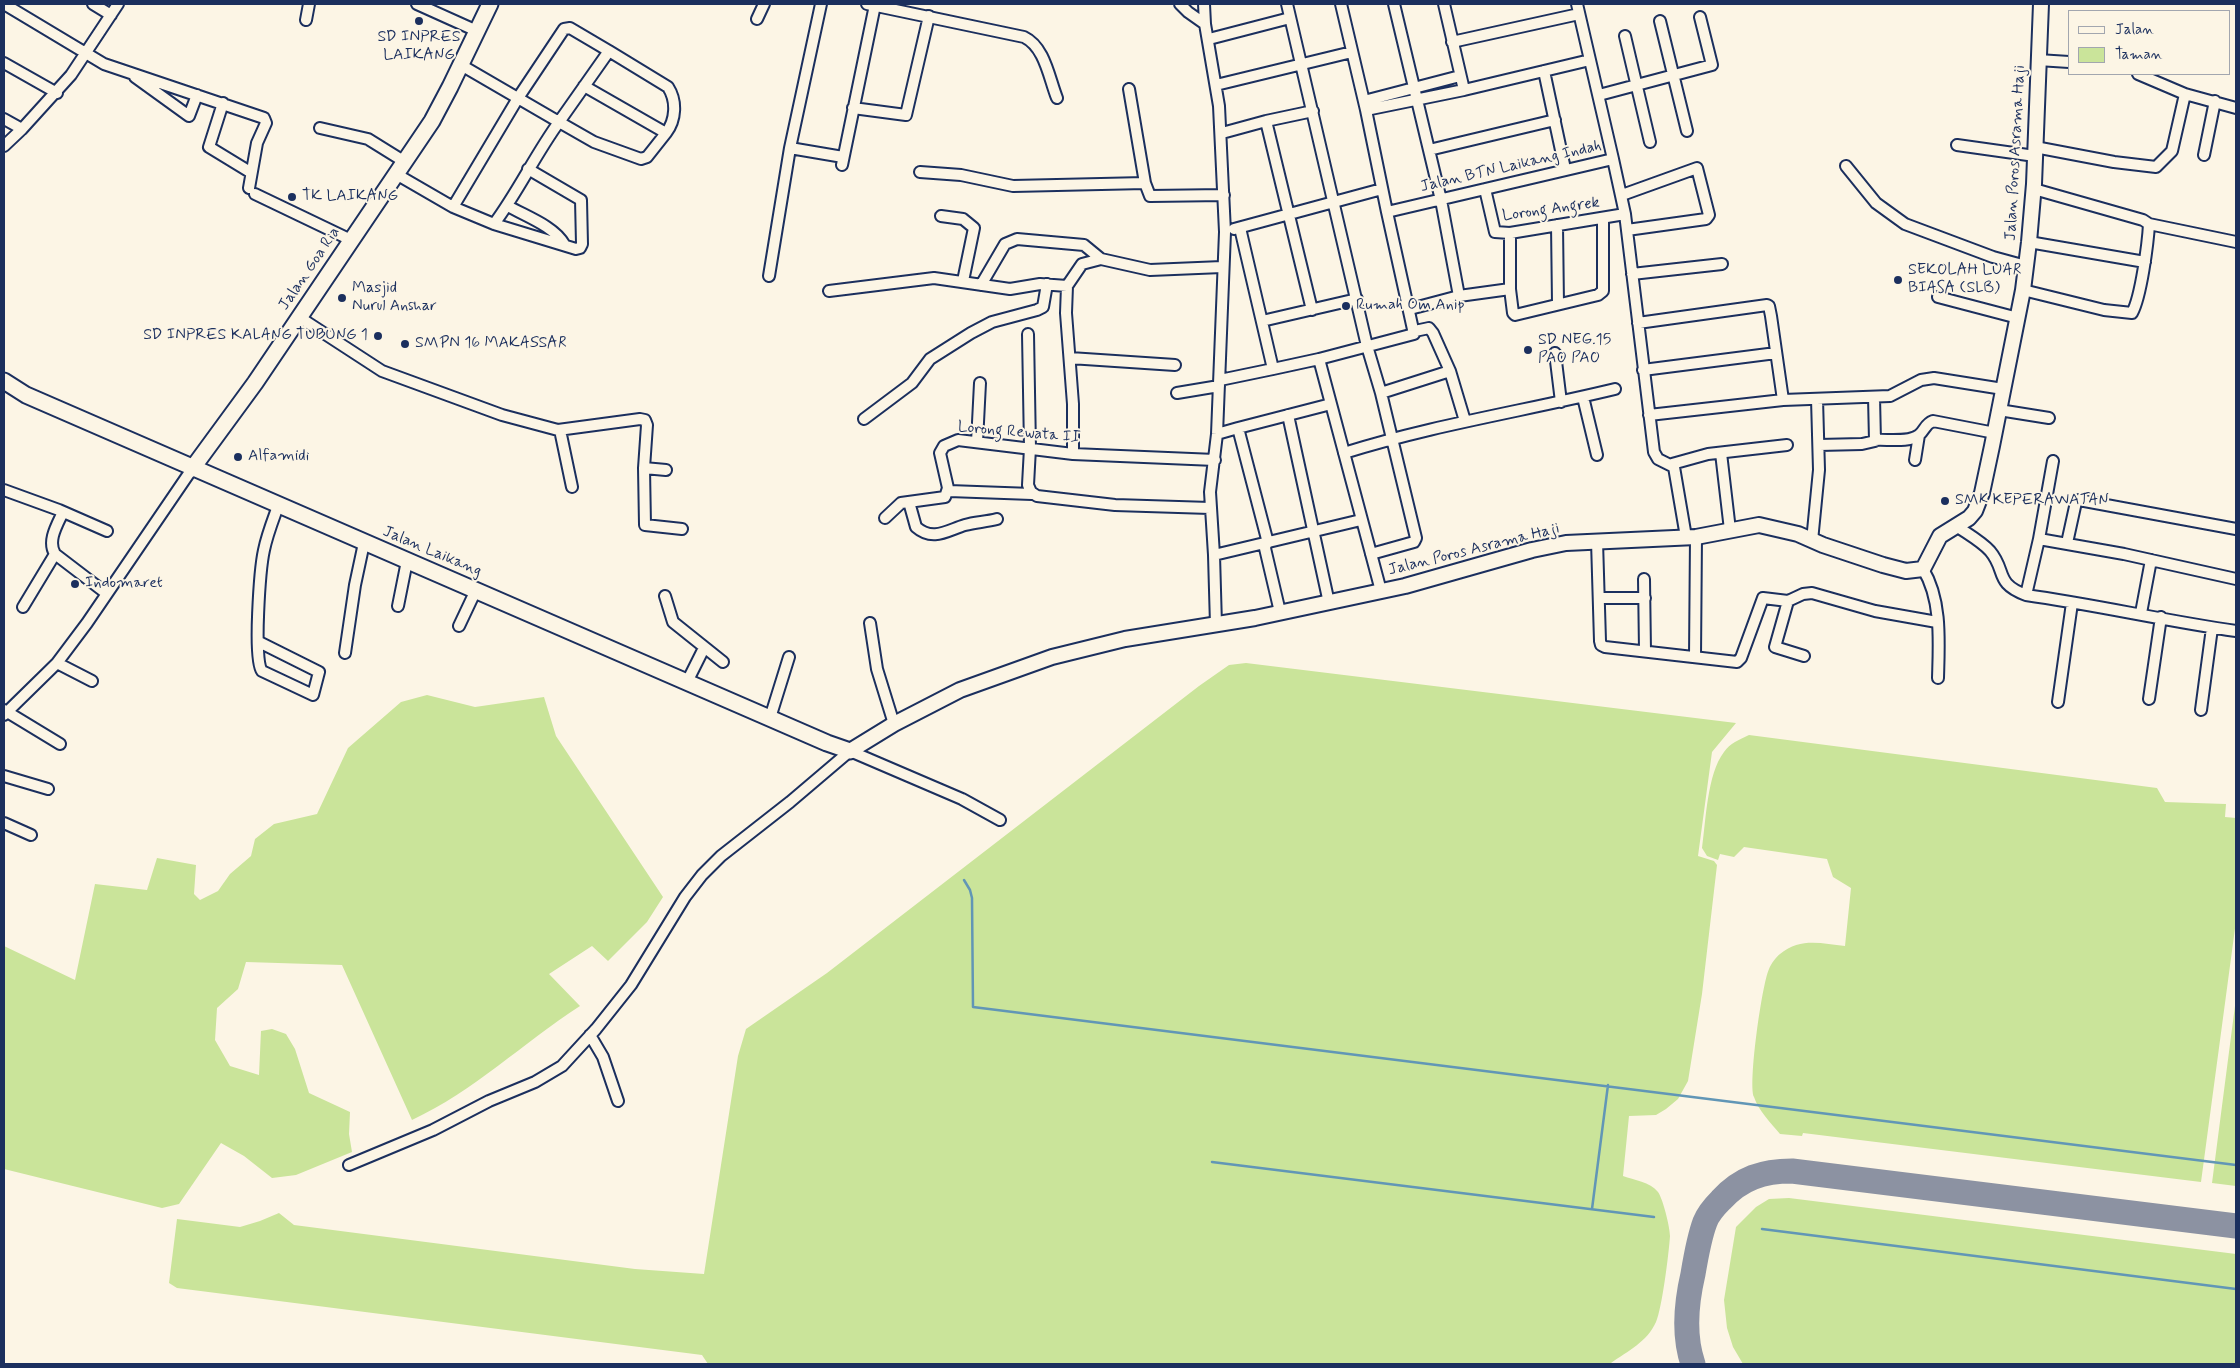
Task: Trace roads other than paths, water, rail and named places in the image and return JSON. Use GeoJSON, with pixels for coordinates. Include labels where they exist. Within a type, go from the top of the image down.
{"type":"FeatureCollection","features":[{"type":"Feature","properties":{"kind":"main road","name":"Jalan Goa Ria"},"geometry":{"type":"LineString","coordinates":[[192,469],[299,317],[440,108],[490,4]]}},
{"type":"Feature","properties":{"kind":"main road","name":"Jalan Laikang"},"geometry":{"type":"LineString","coordinates":[[4,381],[26,395],[192,469],[827,743],[850,751]]}},
{"type":"Feature","properties":{"kind":"street"},"geometry":{"type":"LineString","coordinates":[[4,4],[86,55],[104,64],[264,118],[250,172],[252,191],[351,240]]}},
{"type":"Feature","properties":{"kind":"street"},"geometry":{"type":"LineString","coordinates":[[93,4],[111,15]]}},
{"type":"Feature","properties":{"kind":"street"},"geometry":{"type":"LineString","coordinates":[[4,146],[57,93],[86,55],[118,4]]}},
{"type":"Feature","properties":{"kind":"street"},"geometry":{"type":"LineString","coordinates":[[306,20],[309,4]]}},
{"type":"Feature","properties":{"kind":"street"},"geometry":{"type":"LineString","coordinates":[[417,4],[477,31]]}},
{"type":"Feature","properties":{"kind":"street"},"geometry":{"type":"LineString","coordinates":[[757,19],[764,4]]}},
{"type":"Feature","properties":{"kind":"street"},"geometry":{"type":"LineString","coordinates":[[769,276],[790,148],[821,4]]}},
{"type":"Feature","properties":{"kind":"street"},"geometry":{"type":"LineString","coordinates":[[790,148],[843,161],[871,4],[1028,38],[1040,52],[1057,98]]}},
{"type":"Feature","properties":{"kind":"street"},"geometry":{"type":"LineString","coordinates":[[1180,4],[1205,24]]}},
{"type":"Feature","properties":{"kind":"street"},"geometry":{"type":"LineString","coordinates":[[1204,4],[1205,24],[1209,39],[1222,133],[1225,232],[1222,267],[1220,383],[1210,508],[1214,555],[1216,625]]}},
{"type":"Feature","properties":{"kind":"street"},"geometry":{"type":"LineString","coordinates":[[1287,4],[1367,346],[1381,393],[1415,540],[1414,542],[1371,554]]}},
{"type":"Feature","properties":{"kind":"street"},"geometry":{"type":"LineString","coordinates":[[1341,4],[1415,331]]}},
{"type":"Feature","properties":{"kind":"street"},"geometry":{"type":"LineString","coordinates":[[1394,4],[1441,200],[1459,296]]}},
{"type":"Feature","properties":{"kind":"street"},"geometry":{"type":"LineString","coordinates":[[1444,4],[1464,90]]}},
{"type":"Feature","properties":{"kind":"street","name":"Jalan Poros Asrama Haji"},"geometry":{"type":"LineString","coordinates":[[850,751],[894,724],[960,690],[1052,657],[1134,638],[1216,625],[1329,603],[1449,575],[1551,546],[1597,541],[1691,537],[1759,525],[1785,530],[1883,565],[1906,571],[1923,569],[1937,540],[1955,525],[1969,518],[1978,506],[1995,433],[2023,290],[2029,242],[2034,189],[2040,4]]}},
{"type":"Feature","properties":{"kind":"street"},"geometry":{"type":"LineString","coordinates":[[1452,42],[1578,9],[1613,159]]}},
{"type":"Feature","properties":{"kind":"street"},"geometry":{"type":"LineString","coordinates":[[853,108],[906,115],[929,16]]}},
{"type":"Feature","properties":{"kind":"street"},"geometry":{"type":"LineString","coordinates":[[1599,95],[1712,65],[1700,17]]}},
{"type":"Feature","properties":{"kind":"street"},"geometry":{"type":"LineString","coordinates":[[1209,39],[1290,18]]}},
{"type":"Feature","properties":{"kind":"street"},"geometry":{"type":"LineString","coordinates":[[1660,21],[1687,131]]}},
{"type":"Feature","properties":{"kind":"street"},"geometry":{"type":"LineString","coordinates":[[453,207],[518,98],[538,66],[567,27],[670,89],[674,120],[647,157],[641,159],[594,142],[559,122],[518,98],[461,65]]}},
{"type":"Feature","properties":{"kind":"street"},"geometry":{"type":"LineString","coordinates":[[1625,36],[1650,142]]}},
{"type":"Feature","properties":{"kind":"street"},"geometry":{"type":"LineString","coordinates":[[494,224],[508,206],[528,169],[559,122],[609,51]]}},
{"type":"Feature","properties":{"kind":"street"},"geometry":{"type":"LineString","coordinates":[[1216,85],[1352,52]]}},
{"type":"Feature","properties":{"kind":"street"},"geometry":{"type":"LineString","coordinates":[[1365,106],[1418,100],[1590,60]]}},
{"type":"Feature","properties":{"kind":"street"},"geometry":{"type":"LineString","coordinates":[[2038,60],[2068,62]]}},
{"type":"Feature","properties":{"kind":"street"},"geometry":{"type":"LineString","coordinates":[[4,63],[57,93]]}},
{"type":"Feature","properties":{"kind":"street"},"geometry":{"type":"LineString","coordinates":[[1544,71],[1565,169]]}},
{"type":"Feature","properties":{"kind":"street"},"geometry":{"type":"LineString","coordinates":[[133,74],[140,83],[189,116],[196,95]]}},
{"type":"Feature","properties":{"kind":"street"},"geometry":{"type":"LineString","coordinates":[[2145,75],[2185,94],[2236,108]]}},
{"type":"Feature","properties":{"kind":"street"},"geometry":{"type":"LineString","coordinates":[[1365,106],[1415,87],[1460,76]]}},
{"type":"Feature","properties":{"kind":"street"},"geometry":{"type":"LineString","coordinates":[[584,86],[666,133]]}},
{"type":"Feature","properties":{"kind":"street"},"geometry":{"type":"LineString","coordinates":[[1129,89],[1144,183],[1151,197],[1224,195]]}},
{"type":"Feature","properties":{"kind":"street"},"geometry":{"type":"LineString","coordinates":[[1957,145],[2035,152],[2143,167],[2156,167],[2164,162],[2172,151],[2185,94]]}},
{"type":"Feature","properties":{"kind":"street"},"geometry":{"type":"LineString","coordinates":[[2204,155],[2215,101]]}},
{"type":"Feature","properties":{"kind":"street"},"geometry":{"type":"LineString","coordinates":[[223,103],[209,147],[250,172]]}},
{"type":"Feature","properties":{"kind":"street"},"geometry":{"type":"LineString","coordinates":[[1222,133],[1313,111]]}},
{"type":"Feature","properties":{"kind":"street"},"geometry":{"type":"LineString","coordinates":[[4,119],[22,129]]}},
{"type":"Feature","properties":{"kind":"street"},"geometry":{"type":"LineString","coordinates":[[1429,150],[1555,120]]}},
{"type":"Feature","properties":{"kind":"street"},"geometry":{"type":"LineString","coordinates":[[1266,121],[1312,310]]}},
{"type":"Feature","properties":{"kind":"street"},"geometry":{"type":"LineString","coordinates":[[320,128],[368,139],[401,168],[453,207],[494,224],[576,249],[580,248],[582,244],[581,200],[528,169]]}},
{"type":"Feature","properties":{"kind":"street","name":"Jalan BTN Laikang Indah"},"geometry":{"type":"LineString","coordinates":[[1387,212],[1613,159],[1625,214],[1643,370],[1656,457],[1672,464]]}},
{"type":"Feature","properties":{"kind":"street"},"geometry":{"type":"LineString","coordinates":[[1846,166],[1876,203],[1905,224],[1993,258],[2026,266]]}},
{"type":"Feature","properties":{"kind":"street"},"geometry":{"type":"LineString","coordinates":[[1622,195],[1697,168],[1710,215],[1706,218],[1627,230]]}},
{"type":"Feature","properties":{"kind":"street"},"geometry":{"type":"LineString","coordinates":[[920,172],[961,175],[1013,186],[1144,183]]}},
{"type":"Feature","properties":{"kind":"street"},"geometry":{"type":"LineString","coordinates":[[1225,232],[1382,189]]}},
{"type":"Feature","properties":{"kind":"street","name":"Lorong Angrek"},"geometry":{"type":"LineString","coordinates":[[1485,189],[1494,232],[1510,233],[1625,214]]}},
{"type":"Feature","properties":{"kind":"street"},"geometry":{"type":"LineString","coordinates":[[2034,189],[2143,220],[2149,224],[2236,242]]}},
{"type":"Feature","properties":{"kind":"street"},"geometry":{"type":"LineString","coordinates":[[508,206],[548,229],[558,236],[564,244]]}},
{"type":"Feature","properties":{"kind":"street"},"geometry":{"type":"LineString","coordinates":[[941,216],[963,219],[974,228],[963,281]]}},
{"type":"Feature","properties":{"kind":"street"},"geometry":{"type":"LineString","coordinates":[[1510,233],[1510,289],[1514,315],[1602,293],[1603,218]]}},
{"type":"Feature","properties":{"kind":"street"},"geometry":{"type":"LineString","coordinates":[[2023,290],[2104,310],[2132,313],[2145,262],[2149,224]]}},
{"type":"Feature","properties":{"kind":"street"},"geometry":{"type":"LineString","coordinates":[[1557,225],[1558,304]]}},
{"type":"Feature","properties":{"kind":"street"},"geometry":{"type":"LineString","coordinates":[[1240,228],[1273,369]]}},
{"type":"Feature","properties":{"kind":"street"},"geometry":{"type":"LineString","coordinates":[[981,285],[1005,244],[1016,239],[1084,245],[1101,259],[1150,270],[1222,267]]}},
{"type":"Feature","properties":{"kind":"street"},"geometry":{"type":"LineString","coordinates":[[2029,242],[2145,262]]}},
{"type":"Feature","properties":{"kind":"street"},"geometry":{"type":"LineString","coordinates":[[1074,454],[1066,313],[1067,286],[1082,264],[1101,259]]}},
{"type":"Feature","properties":{"kind":"street"},"geometry":{"type":"LineString","coordinates":[[1632,274],[1722,264]]}},
{"type":"Feature","properties":{"kind":"street"},"geometry":{"type":"LineString","coordinates":[[829,291],[934,278],[1010,289],[1046,284],[1067,286]]}},
{"type":"Feature","properties":{"kind":"street"},"geometry":{"type":"LineString","coordinates":[[864,419],[912,383],[930,359],[971,333],[992,322],[1043,307],[1046,284]]}},
{"type":"Feature","properties":{"kind":"street"},"geometry":{"type":"LineString","coordinates":[[1410,309],[1459,296],[1510,289]]}},
{"type":"Feature","properties":{"kind":"street"},"geometry":{"type":"LineString","coordinates":[[1938,297],[2018,318]]}},
{"type":"Feature","properties":{"kind":"street"},"geometry":{"type":"LineString","coordinates":[[1262,322],[1357,299]]}},
{"type":"Feature","properties":{"kind":"street"},"geometry":{"type":"LineString","coordinates":[[1638,322],[1769,306],[1783,400]]}},
{"type":"Feature","properties":{"kind":"street"},"geometry":{"type":"LineString","coordinates":[[299,317],[366,362],[392,375],[502,414],[548,428],[560,430],[640,419],[645,420],[647,425],[644,468],[645,525],[682,529]]}},
{"type":"Feature","properties":{"kind":"street"},"geometry":{"type":"LineString","coordinates":[[1177,393],[1319,359],[1411,335],[1415,331],[1429,328],[1432,330],[1450,371],[1464,420]]}},
{"type":"Feature","properties":{"kind":"street"},"geometry":{"type":"LineString","coordinates":[[1028,334],[1030,448],[1028,486],[1032,494]]}},
{"type":"Feature","properties":{"kind":"street"},"geometry":{"type":"LineString","coordinates":[[1554,353],[1561,402]]}},
{"type":"Feature","properties":{"kind":"street"},"geometry":{"type":"LineString","coordinates":[[1643,370],[1776,353]]}},
{"type":"Feature","properties":{"kind":"street"},"geometry":{"type":"LineString","coordinates":[[1070,358],[1175,365]]}},
{"type":"Feature","properties":{"kind":"street"},"geometry":{"type":"LineString","coordinates":[[1319,359],[1381,591]]}},
{"type":"Feature","properties":{"kind":"street"},"geometry":{"type":"LineString","coordinates":[[1381,393],[1450,371]]}},
{"type":"Feature","properties":{"kind":"street"},"geometry":{"type":"LineString","coordinates":[[1649,415],[1783,400],[1874,397],[1896,394],[1927,378],[2003,390]]}},
{"type":"Feature","properties":{"kind":"street"},"geometry":{"type":"LineString","coordinates":[[977,442],[980,383]]}},
{"type":"Feature","properties":{"kind":"street"},"geometry":{"type":"LineString","coordinates":[[1344,453],[1391,438],[1464,420],[1615,390]]}},
{"type":"Feature","properties":{"kind":"street"},"geometry":{"type":"LineString","coordinates":[[1583,397],[1597,455]]}},
{"type":"Feature","properties":{"kind":"street"},"geometry":{"type":"LineString","coordinates":[[1874,397],[1875,440]]}},
{"type":"Feature","properties":{"kind":"street"},"geometry":{"type":"LineString","coordinates":[[1812,541],[1819,470],[1817,399]]}},
{"type":"Feature","properties":{"kind":"street"},"geometry":{"type":"LineString","coordinates":[[1217,434],[1331,404]]}},
{"type":"Feature","properties":{"kind":"street"},"geometry":{"type":"LineString","coordinates":[[1999,410],[2049,418]]}},
{"type":"Feature","properties":{"kind":"street"},"geometry":{"type":"LineString","coordinates":[[1288,415],[1329,603]]}},
{"type":"Feature","properties":{"kind":"street"},"geometry":{"type":"LineString","coordinates":[[1915,460],[1920,435],[1926,425],[1933,421],[1995,433]]}},
{"type":"Feature","properties":{"kind":"street"},"geometry":{"type":"LineString","coordinates":[[1238,428],[1266,543],[1280,612]]}},
{"type":"Feature","properties":{"kind":"street"},"geometry":{"type":"LineString","coordinates":[[560,430],[572,488]]}},
{"type":"Feature","properties":{"kind":"street"},"geometry":{"type":"LineString","coordinates":[[1819,445],[1862,444],[1875,440],[1910,439],[1920,435]]}},
{"type":"Feature","properties":{"kind":"street","name":"Lorong Rewata II"},"geometry":{"type":"LineString","coordinates":[[948,491],[941,464],[941,449],[948,443],[958,440],[1074,454],[1215,460]]}},
{"type":"Feature","properties":{"kind":"street"},"geometry":{"type":"LineString","coordinates":[[1695,657],[1691,537],[1672,464],[1721,452],[1787,445]]}},
{"type":"Feature","properties":{"kind":"street"},"geometry":{"type":"LineString","coordinates":[[1721,452],[1730,530]]}},
{"type":"Feature","properties":{"kind":"street"},"geometry":{"type":"LineString","coordinates":[[2026,595],[2039,539],[2052,461]]}},
{"type":"Feature","properties":{"kind":"street"},"geometry":{"type":"LineString","coordinates":[[644,468],[666,470]]}},
{"type":"Feature","properties":{"kind":"street"},"geometry":{"type":"LineString","coordinates":[[60,744],[5,713],[57,664],[192,469]]}},
{"type":"Feature","properties":{"kind":"street"},"geometry":{"type":"LineString","coordinates":[[4,490],[107,531]]}},
{"type":"Feature","properties":{"kind":"street"},"geometry":{"type":"LineString","coordinates":[[885,518],[897,504],[941,499],[945,497],[948,491],[1032,494],[1115,505],[1210,508]]}},
{"type":"Feature","properties":{"kind":"street"},"geometry":{"type":"LineString","coordinates":[[2068,543],[2076,502],[2079,500],[2236,529]]}},
{"type":"Feature","properties":{"kind":"street"},"geometry":{"type":"LineString","coordinates":[[909,502],[916,528],[931,535],[940,534],[965,525],[997,519]]}},
{"type":"Feature","properties":{"kind":"street"},"geometry":{"type":"LineString","coordinates":[[259,642],[319,672],[313,696],[262,671],[259,665],[259,642],[259,601],[262,561],[268,532],[278,506]]}},
{"type":"Feature","properties":{"kind":"street"},"geometry":{"type":"LineString","coordinates":[[62,512],[51,540],[51,548],[55,554],[106,593]]}},
{"type":"Feature","properties":{"kind":"street"},"geometry":{"type":"LineString","coordinates":[[1214,555],[1361,520]]}},
{"type":"Feature","properties":{"kind":"street"},"geometry":{"type":"LineString","coordinates":[[1955,525],[1992,553],[2003,581],[2008,586],[2026,595],[2119,612],[2141,613],[2212,628],[2236,631]]}},
{"type":"Feature","properties":{"kind":"street"},"geometry":{"type":"LineString","coordinates":[[2039,539],[2068,543],[2236,579]]}},
{"type":"Feature","properties":{"kind":"street"},"geometry":{"type":"LineString","coordinates":[[1597,541],[1601,646],[1739,661],[1763,598],[1788,601],[1803,594],[1812,593],[1875,611],[1937,622]]}},
{"type":"Feature","properties":{"kind":"street"},"geometry":{"type":"LineString","coordinates":[[344,653],[356,575],[364,542]]}},
{"type":"Feature","properties":{"kind":"street"},"geometry":{"type":"LineString","coordinates":[[23,607],[55,554]]}},
{"type":"Feature","properties":{"kind":"street"},"geometry":{"type":"LineString","coordinates":[[2141,613],[2151,560]]}},
{"type":"Feature","properties":{"kind":"street"},"geometry":{"type":"LineString","coordinates":[[398,606],[407,561]]}},
{"type":"Feature","properties":{"kind":"street"},"geometry":{"type":"LineString","coordinates":[[1923,569],[1933,590],[1937,622],[1938,678]]}},
{"type":"Feature","properties":{"kind":"street"},"geometry":{"type":"LineString","coordinates":[[1644,579],[1645,651]]}},
{"type":"Feature","properties":{"kind":"street"},"geometry":{"type":"LineString","coordinates":[[459,626],[476,590]]}},
{"type":"Feature","properties":{"kind":"street"},"geometry":{"type":"LineString","coordinates":[[665,596],[673,622],[723,662]]}},
{"type":"Feature","properties":{"kind":"street"},"geometry":{"type":"LineString","coordinates":[[1600,598],[1645,598]]}},
{"type":"Feature","properties":{"kind":"street"},"geometry":{"type":"LineString","coordinates":[[1788,601],[1775,647],[1804,656]]}},
{"type":"Feature","properties":{"kind":"street"},"geometry":{"type":"LineString","coordinates":[[2058,702],[2072,603]]}},
{"type":"Feature","properties":{"kind":"street"},"geometry":{"type":"LineString","coordinates":[[2149,700],[2160,618]]}},
{"type":"Feature","properties":{"kind":"street"},"geometry":{"type":"LineString","coordinates":[[870,622],[877,669],[894,724]]}},
{"type":"Feature","properties":{"kind":"street"},"geometry":{"type":"LineString","coordinates":[[2201,710],[2212,628]]}},
{"type":"Feature","properties":{"kind":"street"},"geometry":{"type":"LineString","coordinates":[[687,682],[704,648]]}},
{"type":"Feature","properties":{"kind":"street"},"geometry":{"type":"LineString","coordinates":[[770,718],[789,657]]}},
{"type":"Feature","properties":{"kind":"street"},"geometry":{"type":"LineString","coordinates":[[57,664],[92,681]]}},
{"type":"Feature","properties":{"kind":"street"},"geometry":{"type":"LineString","coordinates":[[350,1165],[425,1133],[482,1104],[544,1078],[562,1066],[631,985],[685,897],[702,875],[721,856],[850,751],[962,799],[1000,820]]}},
{"type":"Feature","properties":{"kind":"street"},"geometry":{"type":"LineString","coordinates":[[4,776],[48,789]]}},
{"type":"Feature","properties":{"kind":"street"},"geometry":{"type":"LineString","coordinates":[[4,823],[31,835]]}},
{"type":"Feature","properties":{"kind":"street"},"geometry":{"type":"LineString","coordinates":[[590,1035],[602,1056],[618,1101]]}},
{"type":"Feature","properties":{"kind":"waterway"},"geometry":{"type":"LineString","coordinates":[[964,880],[972,898],[973,1007],[2236,1165]]}},
{"type":"Feature","properties":{"kind":"waterway"},"geometry":{"type":"LineString","coordinates":[[1592,1209],[1608,1085]]}},
{"type":"Feature","properties":{"kind":"waterway"},"geometry":{"type":"LineString","coordinates":[[1212,1162],[1654,1217]]}},
{"type":"Feature","properties":{"kind":"waterway"},"geometry":{"type":"LineString","coordinates":[[1762,1229],[2236,1289]]}},
{"type":"Feature","properties":{"kind":"place","name":"SD INPRES LAIKANG"},"geometry":{"type":"Point","coordinates":[419,21]}},
{"type":"Feature","properties":{"kind":"place","name":"TK LAIKANG"},"geometry":{"type":"Point","coordinates":[292,197]}},
{"type":"Feature","properties":{"kind":"place","name":"SEKOLAH LUAR BIASA (SLB)"},"geometry":{"type":"Point","coordinates":[1898,280]}},
{"type":"Feature","properties":{"kind":"place","name":"Masjid Nurul Anshar"},"geometry":{"type":"Point","coordinates":[342,298]}},
{"type":"Feature","properties":{"kind":"place","name":"Rumah Om Anip"},"geometry":{"type":"Point","coordinates":[1346,306]}},
{"type":"Feature","properties":{"kind":"place","name":"SD INPRES KALANG TUBUNG 1"},"geometry":{"type":"Point","coordinates":[378,336]}},
{"type":"Feature","properties":{"kind":"place","name":"SMPN 16 MAKASSAR"},"geometry":{"type":"Point","coordinates":[405,344]}},
{"type":"Feature","properties":{"kind":"place","name":"SD NEG.15 PAO PAO"},"geometry":{"type":"Point","coordinates":[1528,350]}},
{"type":"Feature","properties":{"kind":"place","name":"Alfamidi"},"geometry":{"type":"Point","coordinates":[238,457]}},
{"type":"Feature","properties":{"kind":"place","name":"SMK KEPERAWATAN"},"geometry":{"type":"Point","coordinates":[1945,501]}},
{"type":"Feature","properties":{"kind":"place","name":"Indomaret"},"geometry":{"type":"Point","coordinates":[75,584]}}]}
